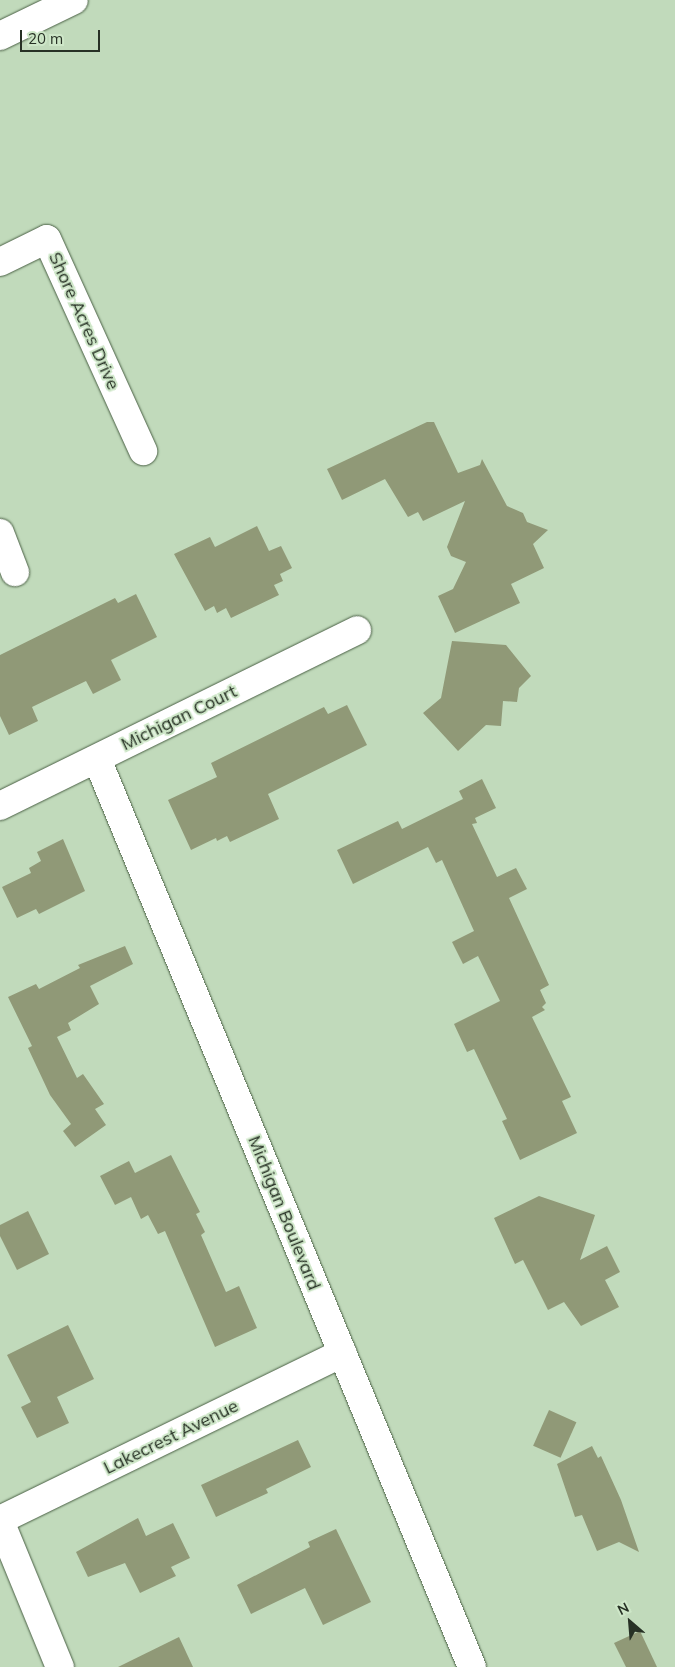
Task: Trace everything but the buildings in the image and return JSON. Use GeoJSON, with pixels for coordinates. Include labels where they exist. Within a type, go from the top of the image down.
{"type":"FeatureCollection","features":[{"type":"Feature","properties":{"kind":"street"},"geometry":{"type":"LineString","coordinates":[[0,36],[74,0]]}},
{"type":"Feature","properties":{"kind":"street","name":"Shore Acres Drive"},"geometry":{"type":"LineString","coordinates":[[0,262],[47,239],[143,451]]}},
{"type":"Feature","properties":{"kind":"street"},"geometry":{"type":"LineString","coordinates":[[0,533],[15,572]]}},
{"type":"Feature","properties":{"kind":"street","name":"Michigan Court"},"geometry":{"type":"LineString","coordinates":[[0,806],[357,630]]}},
{"type":"Feature","properties":{"kind":"street","name":"Michigan Boulevard"},"geometry":{"type":"LineString","coordinates":[[97,759],[472,1667]]}},
{"type":"Feature","properties":{"kind":"street","name":"Lakecrest Avenue"},"geometry":{"type":"LineString","coordinates":[[0,1521],[342,1353]]}},
{"type":"Feature","properties":{"kind":"street"},"geometry":{"type":"LineString","coordinates":[[0,1521],[60,1667]]}}]}
